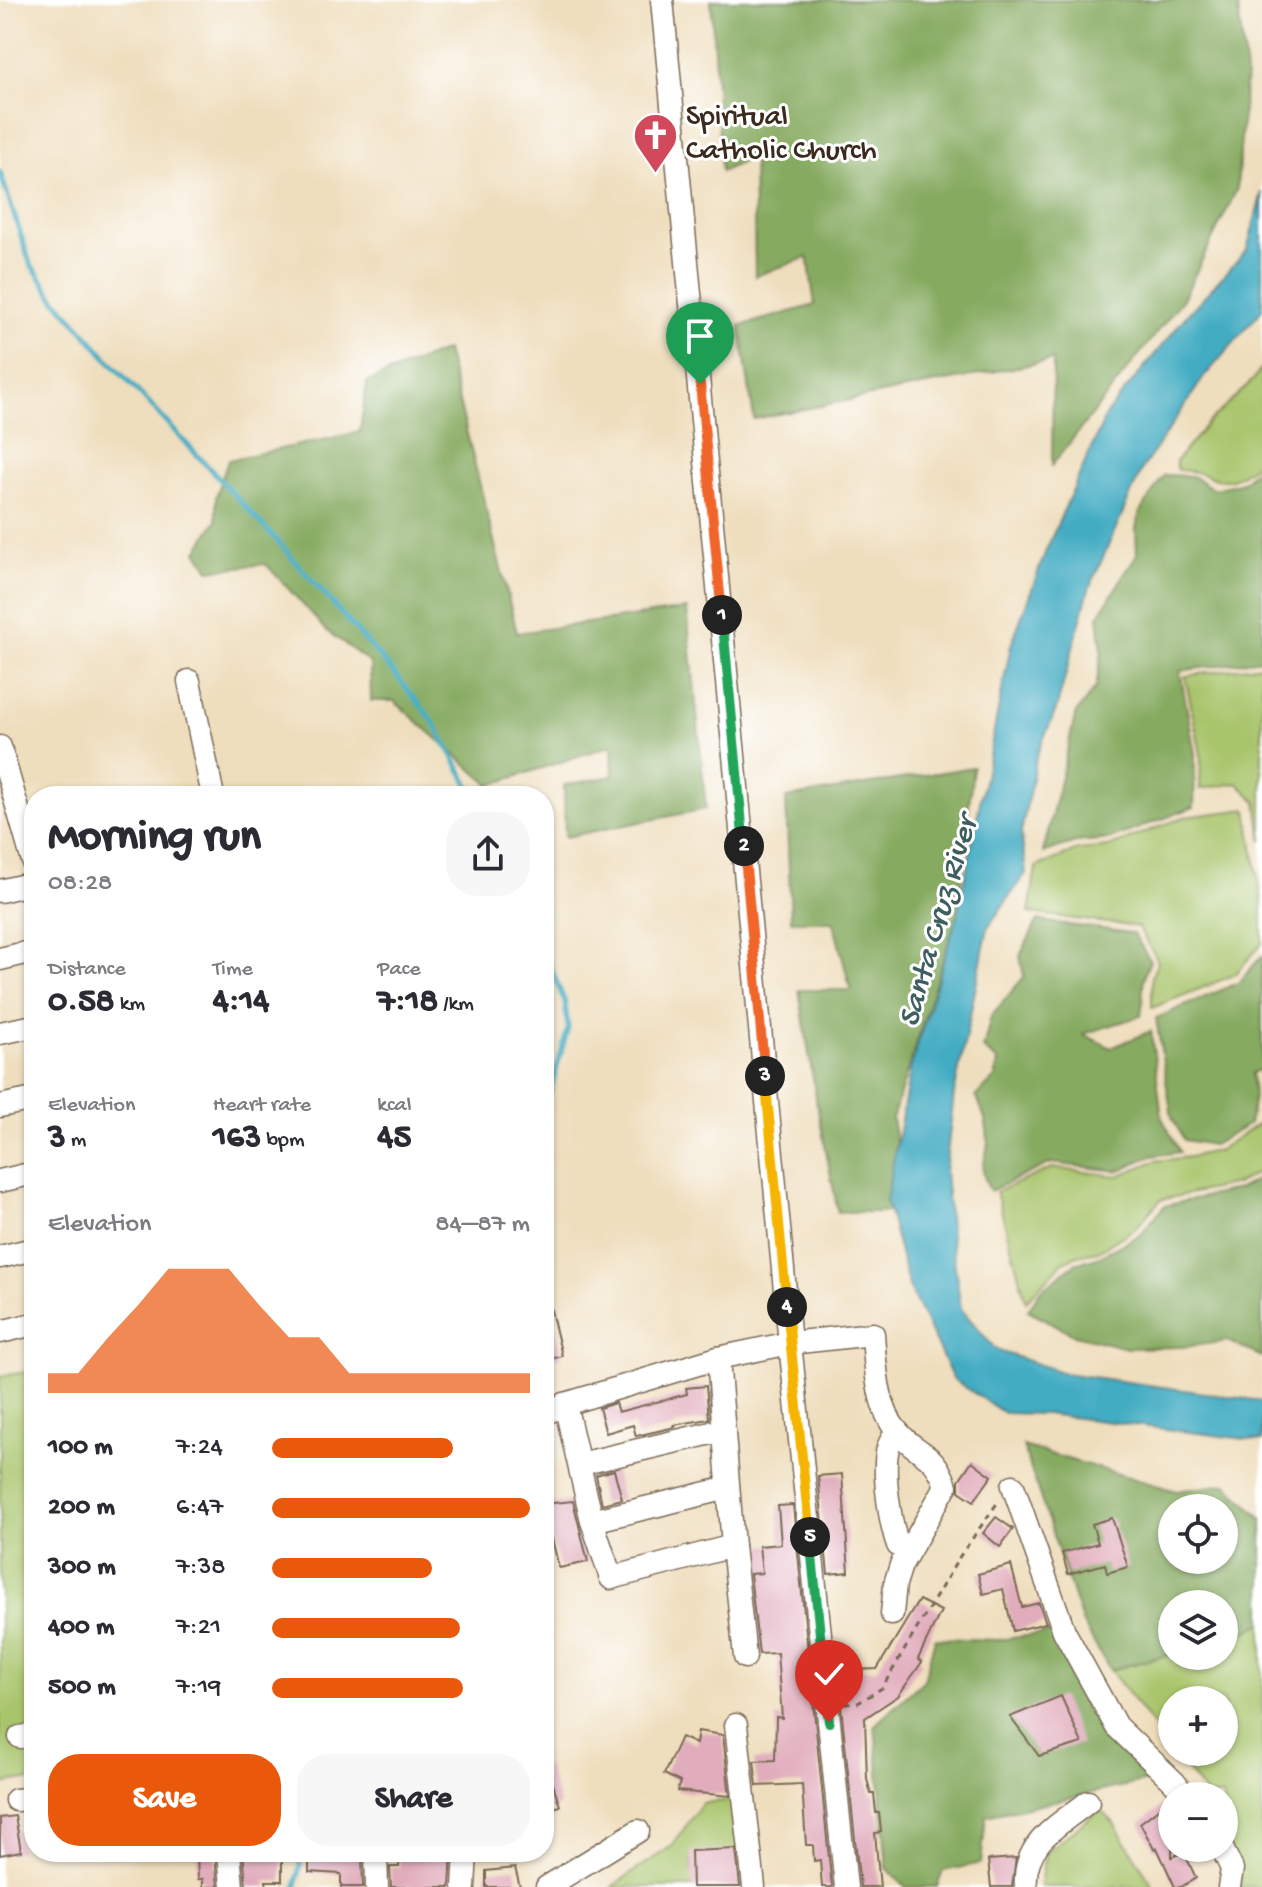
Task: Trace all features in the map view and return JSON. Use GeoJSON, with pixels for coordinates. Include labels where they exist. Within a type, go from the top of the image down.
{"type":"FeatureCollection","features":[{"type":"Feature","properties":{"kind":"street"},"geometry":{"type":"LineString","coordinates":[[662,0],[790,1343],[846,1887]]}},
{"type":"Feature","properties":{"kind":"street"},"geometry":{"type":"LineString","coordinates":[[189,681],[211,786]]}},
{"type":"Feature","properties":{"kind":"street"},"geometry":{"type":"LineString","coordinates":[[1,752],[9,811],[24,843]]}},
{"type":"Feature","properties":{"kind":"street"},"geometry":{"type":"LineString","coordinates":[[0,891],[24,885]]}},
{"type":"Feature","properties":{"kind":"street"},"geometry":{"type":"LineString","coordinates":[[0,959],[24,953]]}},
{"type":"Feature","properties":{"kind":"street"},"geometry":{"type":"LineString","coordinates":[[0,1033],[24,1028]]}},
{"type":"Feature","properties":{"kind":"street"},"geometry":{"type":"LineString","coordinates":[[0,1106],[24,1101]]}},
{"type":"Feature","properties":{"kind":"street"},"geometry":{"type":"LineString","coordinates":[[0,1181],[24,1175]]}},
{"type":"Feature","properties":{"kind":"street"},"geometry":{"type":"LineString","coordinates":[[0,1257],[24,1251]]}},
{"type":"Feature","properties":{"kind":"street"},"geometry":{"type":"LineString","coordinates":[[0,1332],[24,1326]]}},
{"type":"Feature","properties":{"kind":"street"},"geometry":{"type":"LineString","coordinates":[[554,1409],[718,1358],[790,1343],[873,1334],[880,1393],[897,1431],[939,1465],[946,1486],[912,1545],[895,1584],[892,1614]]}},
{"type":"Feature","properties":{"kind":"street"},"geometry":{"type":"LineString","coordinates":[[718,1358],[745,1657]]}},
{"type":"Feature","properties":{"kind":"street"},"geometry":{"type":"LineString","coordinates":[[565,1404],[592,1521],[611,1578],[733,1546]]}},
{"type":"Feature","properties":{"kind":"street"},"geometry":{"type":"LineString","coordinates":[[580,1464],[724,1430]]}},
{"type":"Feature","properties":{"kind":"street"},"geometry":{"type":"LineString","coordinates":[[897,1431],[888,1448],[886,1465],[893,1532],[898,1545],[912,1545]]}},
{"type":"Feature","properties":{"kind":"street"},"geometry":{"type":"LineString","coordinates":[[1013,1486],[1064,1631],[1116,1726],[1174,1782]]}},
{"type":"Feature","properties":{"kind":"street"},"geometry":{"type":"LineString","coordinates":[[592,1521],[728,1488]]}},
{"type":"Feature","properties":{"kind":"street"},"geometry":{"type":"LineString","coordinates":[[736,1725],[754,1887]]}},
{"type":"Feature","properties":{"kind":"street"},"geometry":{"type":"LineString","coordinates":[[1026,1887],[1025,1872],[1035,1844],[1088,1802]]}},
{"type":"Feature","properties":{"kind":"street"},"geometry":{"type":"LineString","coordinates":[[547,1887],[638,1831]]}},
{"type":"Feature","properties":{"kind":"street"},"geometry":{"type":"LineString","coordinates":[[230,1862],[232,1887]]}},
{"type":"Feature","properties":{"kind":"street"},"geometry":{"type":"LineString","coordinates":[[376,1862],[377,1887]]}},
{"type":"Feature","properties":{"kind":"street"},"geometry":{"type":"LineString","coordinates":[[464,1887],[465,1862]]}},
{"type":"Feature","properties":{"kind":"street"},"geometry":{"type":"LineString","coordinates":[[1229,1862],[1232,1869],[1229,1887]]}},
{"type":"Feature","properties":{"kind":"path"},"geometry":{"type":"LineString","coordinates":[[829,1722],[833,1721],[833,1705],[858,1703],[882,1688],[960,1556],[990,1511],[1013,1486]]}},
{"type":"Feature","properties":{"kind":"green space"},"geometry":{"type":"Polygon","coordinates":[[[711,0],[1237,0],[1246,73],[1237,189],[1183,299],[1052,465],[1053,360],[754,419],[740,326],[815,305],[808,257],[755,276],[753,157],[721,172],[711,0]]]}},
{"type":"Feature","properties":{"kind":"green space"},"geometry":{"type":"Polygon","coordinates":[[[446,350],[517,633],[687,609],[706,809],[565,837],[564,785],[613,776],[612,745],[490,785],[394,701],[371,701],[370,663],[326,630],[266,564],[209,570],[197,551],[216,521],[216,497],[228,460],[360,432],[367,382],[446,350]]]}},
{"type":"Feature","properties":{"kind":"green space"},"geometry":{"type":"Polygon","coordinates":[[[1262,367],[1262,436],[1258,438],[1257,463],[1244,473],[1225,480],[1177,470],[1176,461],[1262,367]]]}},
{"type":"Feature","properties":{"kind":"green space"},"geometry":{"type":"Polygon","coordinates":[[[1262,441],[1262,659],[1180,671],[1195,754],[1194,807],[1110,839],[1075,842],[1043,853],[1076,713],[1096,687],[1102,650],[1098,617],[1137,554],[1136,528],[1140,512],[1164,475],[1192,476],[1214,489],[1243,482],[1261,464],[1262,441]]]}},
{"type":"Feature","properties":{"kind":"green space"},"geometry":{"type":"Polygon","coordinates":[[[1262,665],[1262,842],[1257,802],[1237,783],[1200,789],[1201,754],[1185,676],[1262,665]]]}},
{"type":"Feature","properties":{"kind":"green space"},"geometry":{"type":"Polygon","coordinates":[[[973,767],[958,913],[892,1119],[908,1212],[838,1212],[799,990],[851,990],[833,921],[791,921],[786,798],[973,767]]]}},
{"type":"Feature","properties":{"kind":"green space"},"geometry":{"type":"Polygon","coordinates":[[[1247,809],[1262,901],[1262,944],[1234,975],[1152,1008],[1152,976],[1158,961],[1138,927],[1029,913],[1036,867],[1078,850],[1109,847],[1184,817],[1247,809]]]}},
{"type":"Feature","properties":{"kind":"green space"},"geometry":{"type":"Polygon","coordinates":[[[1038,920],[1134,934],[1150,961],[1143,982],[1141,1016],[1083,1034],[1111,1048],[1151,1031],[1162,1118],[1180,1152],[1151,1156],[1118,1171],[1051,1163],[990,1191],[983,1169],[987,1128],[976,1096],[995,1078],[998,1061],[983,1049],[991,1016],[1024,977],[1020,956],[1038,920]]]}},
{"type":"Feature","properties":{"kind":"green space"},"geometry":{"type":"Polygon","coordinates":[[[1262,956],[1262,1069],[1252,1073],[1254,1097],[1249,1124],[1213,1145],[1184,1140],[1172,1117],[1156,1018],[1238,983],[1262,956]]]}},
{"type":"Feature","properties":{"kind":"green space"},"geometry":{"type":"Polygon","coordinates":[[[1258,1124],[1262,1133],[1262,1170],[1236,1184],[1160,1200],[1136,1228],[1098,1251],[1077,1255],[1062,1263],[1026,1301],[996,1192],[1052,1168],[1118,1176],[1155,1161],[1219,1150],[1258,1124]]]}},
{"type":"Feature","properties":{"kind":"green space"},"geometry":{"type":"Polygon","coordinates":[[[1262,1177],[1262,1357],[1228,1341],[1184,1347],[1127,1348],[1075,1335],[1028,1310],[1040,1291],[1076,1263],[1098,1257],[1140,1235],[1164,1206],[1239,1189],[1262,1177]]]}},
{"type":"Feature","properties":{"kind":"green space"},"geometry":{"type":"Polygon","coordinates":[[[24,1372],[24,1780],[0,1784],[0,1376],[24,1372]]]}},
{"type":"Feature","properties":{"kind":"green space"},"geometry":{"type":"Polygon","coordinates":[[[1023,1446],[1176,1491],[1227,1484],[1237,1494],[1158,1494],[1158,1574],[1238,1574],[1238,1495],[1262,1519],[1262,1623],[1238,1636],[1238,1590],[1158,1590],[1158,1658],[1110,1670],[1083,1624],[1023,1446]]]}},
{"type":"Feature","properties":{"kind":"green space"},"geometry":{"type":"Polygon","coordinates":[[[1262,1623],[1262,1887],[1241,1887],[1233,1862],[1238,1862],[1238,1782],[1196,1782],[1184,1766],[1238,1766],[1238,1686],[1158,1686],[1158,1732],[1110,1670],[1158,1658],[1158,1670],[1238,1670],[1238,1636],[1262,1623]]]}},
{"type":"Feature","properties":{"kind":"green space"},"geometry":{"type":"Polygon","coordinates":[[[1053,1632],[1086,1710],[1148,1781],[986,1816],[981,1863],[943,1871],[937,1887],[905,1887],[887,1868],[875,1725],[924,1680],[935,1638],[998,1640],[1053,1632]]]}},
{"type":"Feature","properties":{"kind":"green space"},"geometry":{"type":"Polygon","coordinates":[[[734,1800],[741,1849],[691,1859],[694,1887],[611,1887],[672,1846],[702,1803],[734,1800]]]}},
{"type":"Feature","properties":{"kind":"green space"},"geometry":{"type":"Polygon","coordinates":[[[1100,1809],[1113,1822],[1154,1887],[1040,1887],[1045,1853],[1100,1809]]]}},
{"type":"Feature","properties":{"kind":"water"},"geometry":{"type":"Polygon","coordinates":[[[1262,192],[1262,310],[1204,377],[1142,469],[1089,589],[1056,710],[1037,754],[1021,833],[1026,873],[988,927],[954,1094],[945,1172],[961,1309],[996,1350],[1064,1373],[1262,1401],[1262,1441],[1046,1414],[1004,1413],[953,1379],[909,1287],[886,1201],[911,1066],[958,913],[1011,645],[1047,548],[1107,413],[1187,315],[1247,250],[1262,192]]]}},
{"type":"Feature","properties":{"kind":"building"},"geometry":{"type":"Polygon","coordinates":[[[554,1323],[562,1356],[554,1358],[554,1323]]]}},
{"type":"Feature","properties":{"kind":"building"},"geometry":{"type":"Polygon","coordinates":[[[706,1386],[709,1419],[636,1436],[633,1425],[606,1433],[599,1408],[615,1403],[618,1412],[687,1394],[686,1388],[706,1386]]]}},
{"type":"Feature","properties":{"kind":"building"},"geometry":{"type":"Polygon","coordinates":[[[972,1461],[992,1476],[974,1501],[959,1491],[959,1480],[972,1461]]]}},
{"type":"Feature","properties":{"kind":"building"},"geometry":{"type":"Polygon","coordinates":[[[614,1470],[622,1499],[602,1504],[596,1475],[614,1470]]]}},
{"type":"Feature","properties":{"kind":"building"},"geometry":{"type":"Polygon","coordinates":[[[842,1474],[849,1572],[828,1574],[818,1476],[842,1474]]]}},
{"type":"Feature","properties":{"kind":"building"},"geometry":{"type":"Polygon","coordinates":[[[573,1501],[588,1562],[559,1568],[554,1547],[554,1503],[573,1501]]]}},
{"type":"Feature","properties":{"kind":"building"},"geometry":{"type":"Polygon","coordinates":[[[793,1505],[832,1887],[822,1887],[820,1860],[814,1861],[813,1845],[806,1845],[802,1784],[757,1786],[754,1761],[775,1760],[776,1717],[782,1718],[777,1653],[759,1654],[750,1574],[762,1573],[759,1546],[781,1544],[778,1506],[793,1505]]]}},
{"type":"Feature","properties":{"kind":"building"},"geometry":{"type":"Polygon","coordinates":[[[996,1517],[1013,1529],[1000,1547],[983,1533],[996,1517]]]}},
{"type":"Feature","properties":{"kind":"building"},"geometry":{"type":"Polygon","coordinates":[[[1112,1518],[1128,1567],[1107,1573],[1105,1564],[1068,1574],[1062,1553],[1098,1543],[1092,1524],[1112,1518]]]}},
{"type":"Feature","properties":{"kind":"building"},"geometry":{"type":"Polygon","coordinates":[[[1011,1565],[1022,1607],[1039,1603],[1046,1623],[1013,1631],[1003,1589],[983,1594],[978,1574],[1011,1565]]]}},
{"type":"Feature","properties":{"kind":"building"},"geometry":{"type":"Polygon","coordinates":[[[919,1600],[941,1611],[918,1659],[922,1662],[898,1696],[865,1718],[867,1779],[871,1794],[874,1794],[881,1832],[875,1833],[880,1887],[860,1887],[838,1677],[855,1676],[855,1670],[877,1669],[919,1600]]]}},
{"type":"Feature","properties":{"kind":"building"},"geometry":{"type":"Polygon","coordinates":[[[1061,1696],[1082,1743],[1039,1756],[1010,1717],[1061,1696]]]}},
{"type":"Feature","properties":{"kind":"building"},"geometry":{"type":"Polygon","coordinates":[[[698,1731],[723,1735],[730,1796],[677,1791],[680,1782],[664,1774],[681,1737],[696,1744],[698,1731]]]}},
{"type":"Feature","properties":{"kind":"building"},"geometry":{"type":"Polygon","coordinates":[[[554,1787],[560,1806],[554,1808],[554,1787]]]}},
{"type":"Feature","properties":{"kind":"building"},"geometry":{"type":"Polygon","coordinates":[[[1158,1809],[1158,1850],[1154,1849],[1140,1823],[1158,1809]]]}},
{"type":"Feature","properties":{"kind":"building"},"geometry":{"type":"Polygon","coordinates":[[[15,1816],[21,1851],[0,1855],[0,1818],[15,1816]]]}},
{"type":"Feature","properties":{"kind":"building"},"geometry":{"type":"Polygon","coordinates":[[[736,1849],[740,1887],[692,1887],[691,1851],[736,1849]]]}},
{"type":"Feature","properties":{"kind":"building"},"geometry":{"type":"Polygon","coordinates":[[[1016,1858],[1012,1887],[991,1887],[988,1860],[1016,1858]]]}},
{"type":"Feature","properties":{"kind":"building"},"geometry":{"type":"Polygon","coordinates":[[[197,1862],[216,1862],[218,1887],[203,1887],[203,1879],[198,1879],[197,1862]]]}},
{"type":"Feature","properties":{"kind":"building"},"geometry":{"type":"Polygon","coordinates":[[[244,1862],[282,1862],[282,1881],[266,1881],[267,1887],[246,1887],[244,1862]]]}},
{"type":"Feature","properties":{"kind":"building"},"geometry":{"type":"Polygon","coordinates":[[[309,1862],[362,1862],[363,1887],[341,1887],[341,1874],[309,1872],[309,1862]]]}},
{"type":"Feature","properties":{"kind":"building"},"geometry":{"type":"Polygon","coordinates":[[[399,1862],[451,1862],[450,1887],[391,1887],[390,1867],[399,1867],[399,1862]]]}},
{"type":"Feature","properties":{"kind":"building"},"geometry":{"type":"Polygon","coordinates":[[[1163,1862],[1189,1862],[1196,1878],[1175,1887],[1163,1862]]]}},
{"type":"Feature","properties":{"kind":"building"},"geometry":{"type":"Polygon","coordinates":[[[515,1868],[520,1887],[486,1887],[486,1871],[515,1868]]]}},
{"type":"Feature","properties":{"kind":"waterway"},"geometry":{"type":"LineString","coordinates":[[0,172],[30,263],[55,299],[393,672],[433,721],[469,786]]}},
{"type":"Feature","properties":{"kind":"waterway"},"geometry":{"type":"LineString","coordinates":[[554,975],[565,1003],[568,1028],[554,1078]]}},
{"type":"Feature","properties":{"kind":"waterway"},"geometry":{"type":"LineString","coordinates":[[296,1887],[300,1862]]}},
{"type":"Feature","properties":{"kind":"place","name":"Spiritual Catholic Church"},"geometry":{"type":"Point","coordinates":[655,174]}},
{"type":"Feature","properties":{"kind":"route"},"geometry":{"type":"LineString","coordinates":[[700,384],[790,1343],[829,1722]]}},
{"type":"Feature","properties":{"kind":"water label","name":"Santa Cruz River"},"geometry":{"type":"Point","coordinates":[940,922]}}]}
